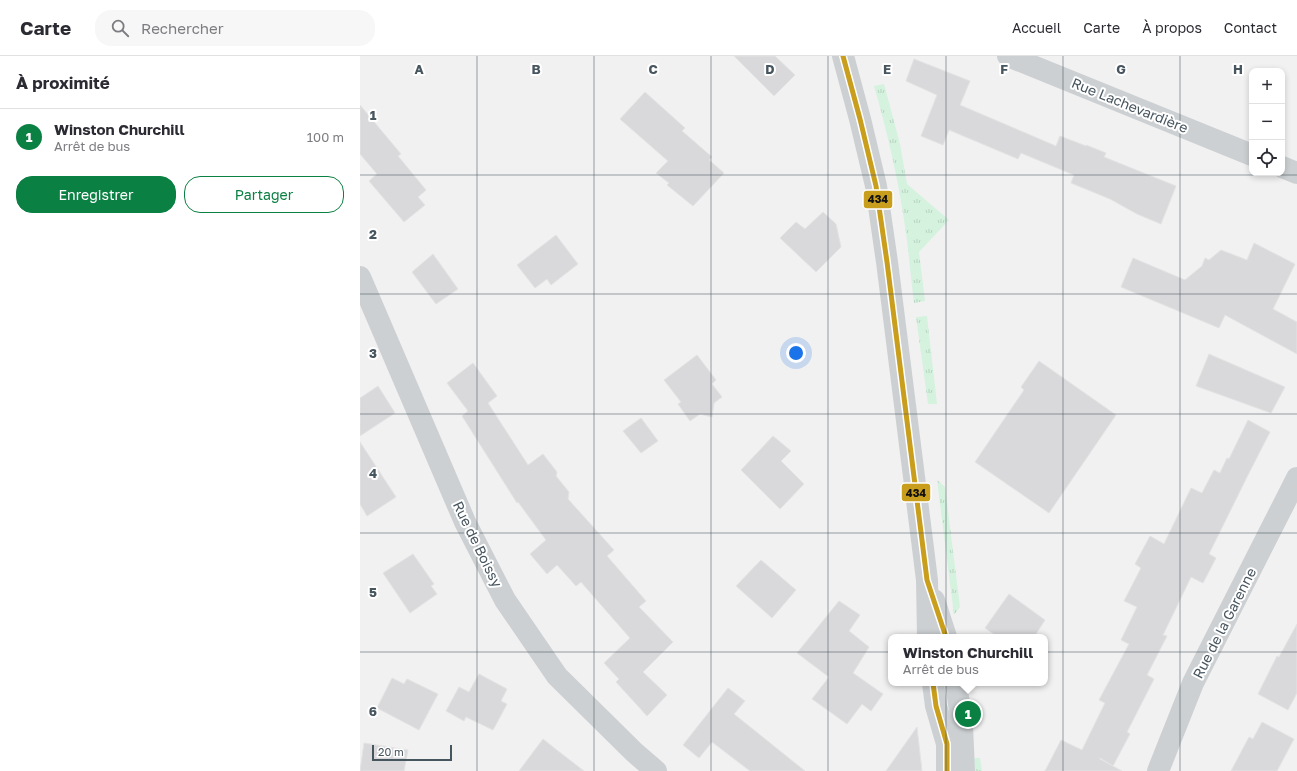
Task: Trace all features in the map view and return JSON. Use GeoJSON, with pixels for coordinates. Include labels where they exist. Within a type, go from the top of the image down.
{"type":"FeatureCollection","features":[{"type":"Feature","properties":{"kind":"street"},"geometry":{"type":"LineString","coordinates":[[843,56],[876,186],[927,580],[928,634]]}},
{"type":"Feature","properties":{"kind":"street","name":"Rue Lachevardière"},"geometry":{"type":"LineString","coordinates":[[1008,56],[1249,154]]}},
{"type":"Feature","properties":{"kind":"street"},"geometry":{"type":"LineString","coordinates":[[1285,168],[1297,173]]}},
{"type":"Feature","properties":{"kind":"street","name":"Rue de Boissy"},"geometry":{"type":"LineString","coordinates":[[360,277],[465,522],[505,600],[557,676],[634,752],[656,771]]}},
{"type":"Feature","properties":{"kind":"street","name":"Rue de la Garenne"},"geometry":{"type":"LineString","coordinates":[[1158,771],[1193,683],[1297,478]]}},
{"type":"Feature","properties":{"kind":"street"},"geometry":{"type":"LineString","coordinates":[[927,580],[945,634]]}},
{"type":"Feature","properties":{"kind":"street"},"geometry":{"type":"LineString","coordinates":[[933,686],[936,706],[947,744],[946,771]]}},
{"type":"Feature","properties":{"kind":"street"},"geometry":{"type":"LineString","coordinates":[[956,686],[962,725],[964,771]]}},
{"type":"Feature","properties":{"kind":"green space"},"geometry":{"type":"Polygon","coordinates":[[[884,84],[900,144],[907,184],[949,220],[919,252],[925,301],[914,303],[900,196],[884,122],[874,86],[884,84]]]}},
{"type":"Feature","properties":{"kind":"green space"},"geometry":{"type":"Polygon","coordinates":[[[927,316],[937,404],[928,404],[916,317],[927,316]]]}},
{"type":"Feature","properties":{"kind":"green space"},"geometry":{"type":"Polygon","coordinates":[[[937,480],[945,487],[960,607],[954,615],[937,480]]]}},
{"type":"Feature","properties":{"kind":"green space"},"geometry":{"type":"Polygon","coordinates":[[[973,758],[980,758],[982,771],[975,771],[973,758]]]}},
{"type":"Feature","properties":{"kind":"building"},"geometry":{"type":"Polygon","coordinates":[[[734,56],[775,56],[795,75],[774,96],[734,56]]]}},
{"type":"Feature","properties":{"kind":"building"},"geometry":{"type":"Polygon","coordinates":[[[914,59],[970,81],[960,105],[1056,146],[1060,136],[1086,145],[1106,153],[1104,157],[1176,186],[1161,224],[1137,214],[1110,199],[1071,183],[1074,175],[1021,153],[1018,159],[949,130],[943,145],[921,136],[937,95],[906,81],[914,59]]]}},
{"type":"Feature","properties":{"kind":"building"},"geometry":{"type":"Polygon","coordinates":[[[645,92],[685,128],[682,131],[712,157],[709,160],[724,173],[693,206],[667,185],[669,183],[656,173],[668,161],[620,119],[645,92]]]}},
{"type":"Feature","properties":{"kind":"building"},"geometry":{"type":"Polygon","coordinates":[[[360,105],[401,154],[398,156],[426,190],[418,197],[425,205],[404,222],[369,181],[377,174],[360,154],[360,105]]]}},
{"type":"Feature","properties":{"kind":"building"},"geometry":{"type":"Polygon","coordinates":[[[823,212],[836,224],[841,247],[816,272],[780,238],[796,222],[805,229],[823,212]]]}},
{"type":"Feature","properties":{"kind":"building"},"geometry":{"type":"Polygon","coordinates":[[[556,235],[578,264],[551,285],[547,279],[535,288],[517,265],[556,235]]]}},
{"type":"Feature","properties":{"kind":"building"},"geometry":{"type":"Polygon","coordinates":[[[1254,243],[1295,264],[1273,309],[1297,322],[1297,354],[1225,315],[1219,328],[1121,287],[1133,258],[1185,280],[1202,266],[1205,258],[1209,260],[1221,250],[1247,260],[1254,243]]]}},
{"type":"Feature","properties":{"kind":"building"},"geometry":{"type":"Polygon","coordinates":[[[433,254],[458,289],[436,304],[412,272],[433,254]]]}},
{"type":"Feature","properties":{"kind":"building"},"geometry":{"type":"Polygon","coordinates":[[[1209,354],[1285,387],[1271,413],[1196,386],[1209,354]]]}},
{"type":"Feature","properties":{"kind":"building"},"geometry":{"type":"Polygon","coordinates":[[[697,355],[716,380],[712,384],[722,397],[714,403],[712,417],[700,414],[690,421],[678,404],[681,402],[664,380],[697,355]]]}},
{"type":"Feature","properties":{"kind":"building"},"geometry":{"type":"Polygon","coordinates":[[[1039,361],[1116,415],[1049,513],[975,462],[1024,390],[1021,387],[1039,361]]]}},
{"type":"Feature","properties":{"kind":"building"},"geometry":{"type":"Polygon","coordinates":[[[473,363],[497,396],[488,403],[528,465],[543,454],[557,472],[556,476],[569,492],[568,499],[614,550],[607,556],[646,601],[639,607],[673,642],[643,672],[667,695],[647,716],[616,682],[619,679],[604,663],[630,638],[581,582],[576,586],[557,565],[547,574],[530,554],[546,540],[518,502],[517,503],[462,416],[468,411],[447,383],[473,363]]]}},
{"type":"Feature","properties":{"kind":"building"},"geometry":{"type":"Polygon","coordinates":[[[378,386],[395,413],[360,436],[360,398],[378,386]]]}},
{"type":"Feature","properties":{"kind":"building"},"geometry":{"type":"Polygon","coordinates":[[[641,418],[658,441],[641,453],[623,431],[641,418]]]}},
{"type":"Feature","properties":{"kind":"building"},"geometry":{"type":"Polygon","coordinates":[[[1248,420],[1270,432],[1209,554],[1216,558],[1203,583],[1191,577],[1163,635],[1167,636],[1147,675],[1154,679],[1127,732],[1130,734],[1113,766],[1100,758],[1100,759],[1122,771],[1045,771],[1061,740],[1082,750],[1105,703],[1099,700],[1129,644],[1121,640],[1137,607],[1124,601],[1141,568],[1135,564],[1150,536],[1164,544],[1191,488],[1202,493],[1214,470],[1220,473],[1227,458],[1229,459],[1248,420]]]}},
{"type":"Feature","properties":{"kind":"building"},"geometry":{"type":"Polygon","coordinates":[[[773,436],[791,451],[781,461],[804,484],[780,509],[741,470],[773,436]]]}},
{"type":"Feature","properties":{"kind":"building"},"geometry":{"type":"Polygon","coordinates":[[[360,442],[396,497],[367,516],[360,504],[360,442]]]}},
{"type":"Feature","properties":{"kind":"building"},"geometry":{"type":"Polygon","coordinates":[[[413,554],[434,584],[431,586],[437,594],[410,613],[383,573],[413,554]]]}},
{"type":"Feature","properties":{"kind":"building"},"geometry":{"type":"Polygon","coordinates":[[[761,560],[796,590],[772,618],[736,586],[761,560]]]}},
{"type":"Feature","properties":{"kind":"building"},"geometry":{"type":"Polygon","coordinates":[[[1009,594],[1045,620],[1036,634],[994,634],[985,628],[1009,594]]]}},
{"type":"Feature","properties":{"kind":"building"},"geometry":{"type":"Polygon","coordinates":[[[839,601],[860,615],[849,631],[869,647],[853,673],[883,694],[871,711],[862,704],[847,724],[812,699],[829,677],[797,653],[839,601]]]}},
{"type":"Feature","properties":{"kind":"building"},"geometry":{"type":"Polygon","coordinates":[[[1297,624],[1297,693],[1288,710],[1258,694],[1277,656],[1279,657],[1297,624]]]}},
{"type":"Feature","properties":{"kind":"building"},"geometry":{"type":"Polygon","coordinates":[[[479,674],[507,689],[501,701],[507,704],[493,730],[466,717],[464,721],[446,711],[459,687],[469,692],[479,674]]]}},
{"type":"Feature","properties":{"kind":"building"},"geometry":{"type":"Polygon","coordinates":[[[392,678],[404,684],[407,679],[438,694],[419,730],[377,708],[392,678]]]}},
{"type":"Feature","properties":{"kind":"building"},"geometry":{"type":"Polygon","coordinates":[[[728,688],[745,701],[734,714],[805,771],[750,771],[712,742],[699,758],[683,745],[728,688]]]}},
{"type":"Feature","properties":{"kind":"building"},"geometry":{"type":"Polygon","coordinates":[[[1262,722],[1294,739],[1277,771],[1231,771],[1249,737],[1253,739],[1262,722]]]}},
{"type":"Feature","properties":{"kind":"building"},"geometry":{"type":"Polygon","coordinates":[[[917,727],[922,771],[886,771],[917,727]]]}},
{"type":"Feature","properties":{"kind":"building"},"geometry":{"type":"Polygon","coordinates":[[[543,739],[553,747],[584,771],[519,771],[543,739]]]}},
{"type":"Feature","properties":{"kind":"building"},"geometry":{"type":"Polygon","coordinates":[[[364,743],[408,750],[404,771],[360,771],[364,743]]]}},
{"type":"Feature","properties":{"kind":"transit line","name":"434"},"geometry":{"type":"LineString","coordinates":[[843,56],[876,186],[927,580],[945,634]]}},
{"type":"Feature","properties":{"kind":"transit line","name":"434"},"geometry":{"type":"LineString","coordinates":[[933,686],[936,706],[947,744],[947,771]]}},
{"type":"Feature","properties":{"kind":"place","name":"Winston Churchill"},"geometry":{"type":"Point","coordinates":[968,714]}}]}
